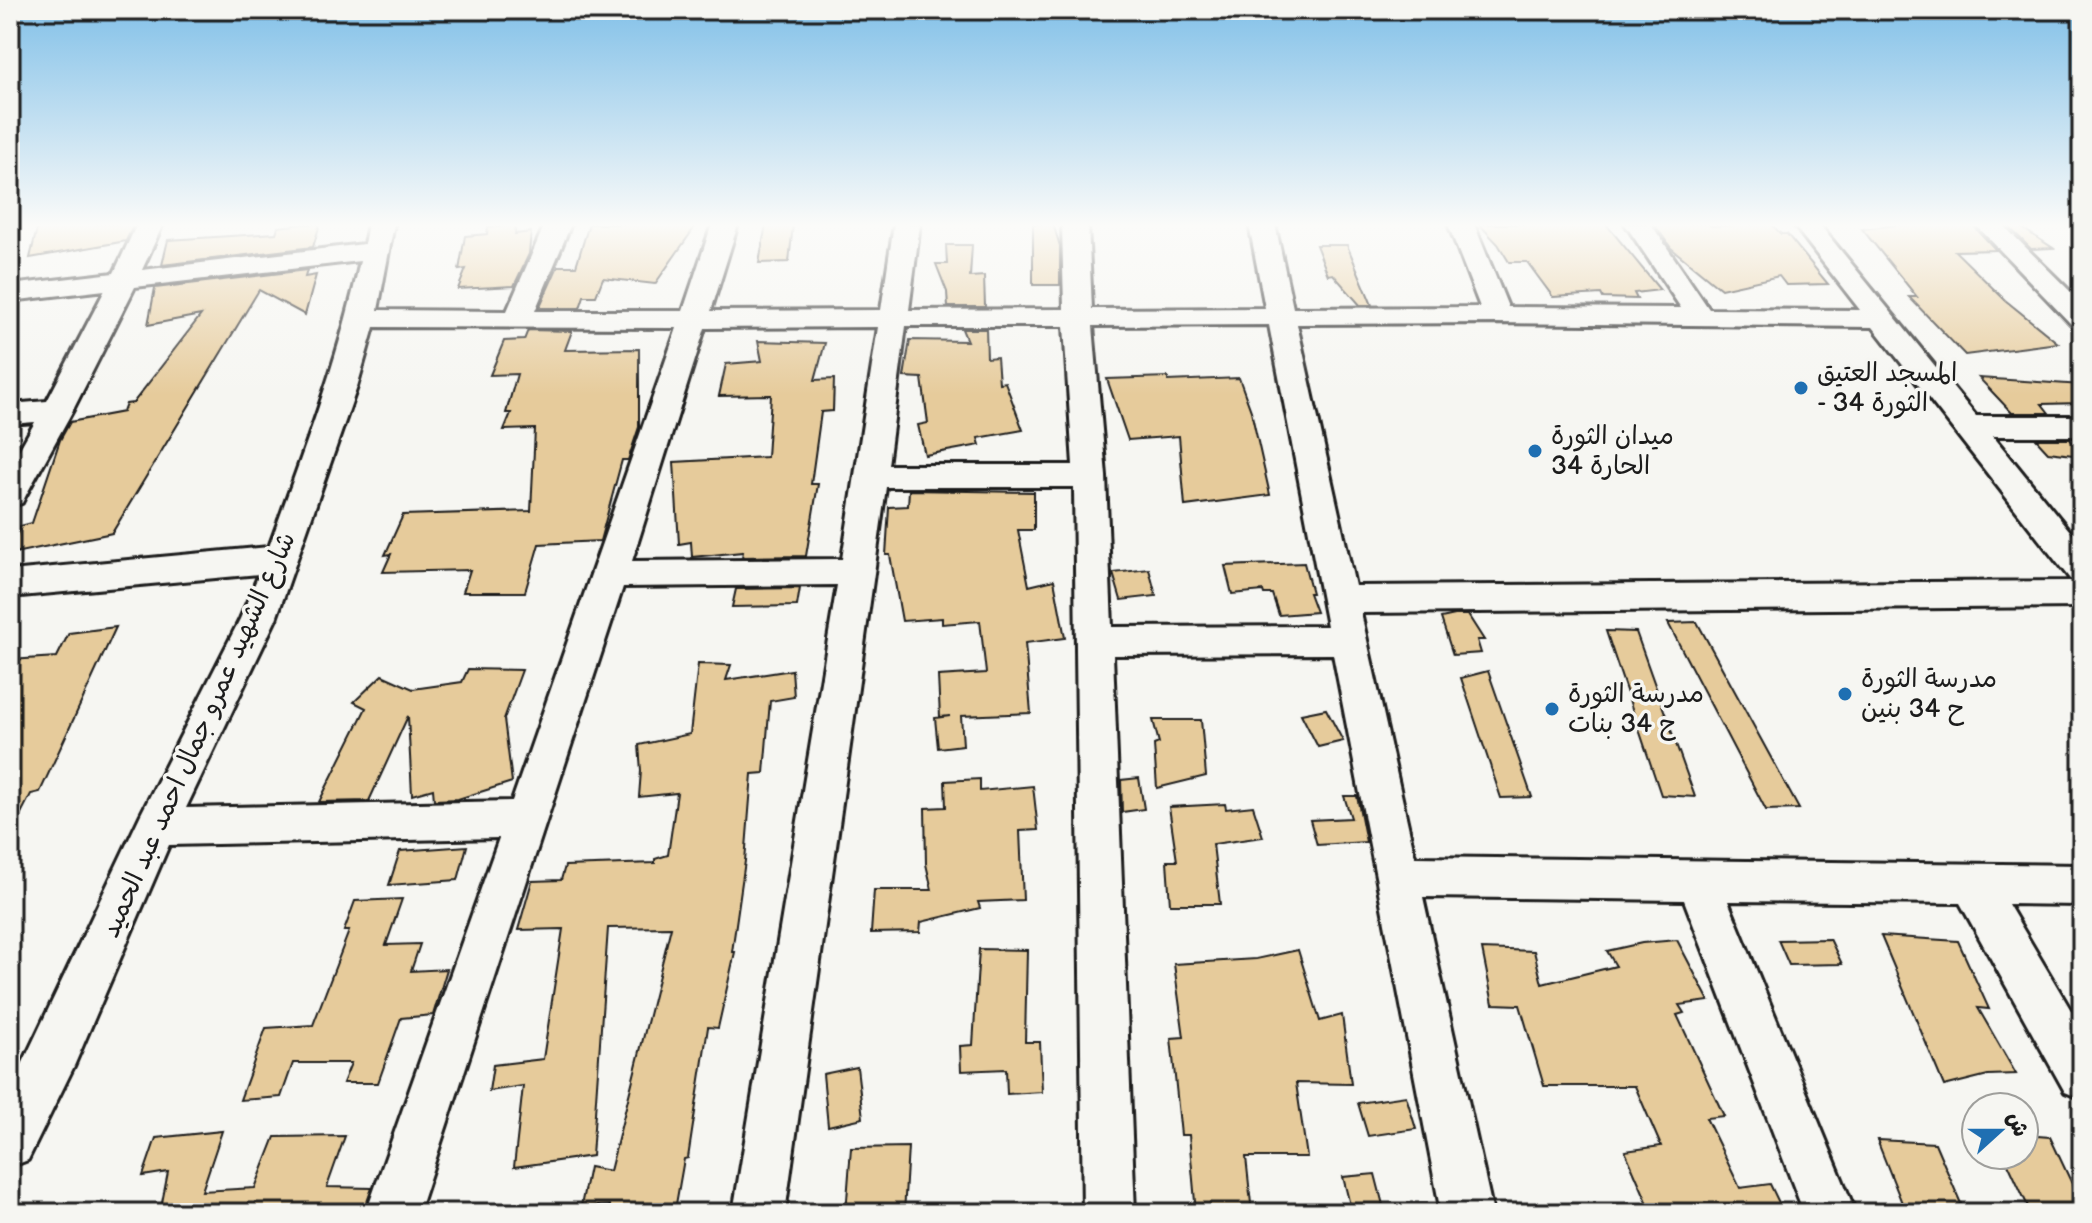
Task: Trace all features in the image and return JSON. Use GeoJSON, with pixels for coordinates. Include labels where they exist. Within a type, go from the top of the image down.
{"type":"FeatureCollection","features":[{"type":"Feature","properties":{"kind":"street"},"geometry":{"type":"LineString","coordinates":[[10,293],[124,281]]}},
{"type":"Feature","properties":{"kind":"street"},"geometry":{"type":"LineString","coordinates":[[10,495],[125,281]]}},
{"type":"Feature","properties":{"kind":"street","name":"شارع الشهيد عمرو جمال احمد عبد الحميد"},"geometry":{"type":"LineString","coordinates":[[10,1142],[57,1049],[156,827],[258,619],[328,433],[362,318],[369,281]]}},
{"type":"Feature","properties":{"kind":"street"},"geometry":{"type":"LineString","coordinates":[[517,320],[534,281]]}},
{"type":"Feature","properties":{"kind":"street"},"geometry":{"type":"LineString","coordinates":[[392,1213],[706,281]]}},
{"type":"Feature","properties":{"kind":"street"},"geometry":{"type":"LineString","coordinates":[[759,1213],[898,281]]}},
{"type":"Feature","properties":{"kind":"street"},"geometry":{"type":"LineString","coordinates":[[1077,281],[1090,476],[1109,1213]]}},
{"type":"Feature","properties":{"kind":"street"},"geometry":{"type":"LineString","coordinates":[[1273,281],[1467,1213]]}},
{"type":"Feature","properties":{"kind":"street"},"geometry":{"type":"LineString","coordinates":[[1484,281],[1497,315]]}},
{"type":"Feature","properties":{"kind":"street"},"geometry":{"type":"LineString","coordinates":[[1677,281],[1701,317]]}},
{"type":"Feature","properties":{"kind":"street"},"geometry":{"type":"LineString","coordinates":[[1852,281],[2082,570]]}},
{"type":"Feature","properties":{"kind":"street"},"geometry":{"type":"LineString","coordinates":[[2044,281],[2082,319]]}},
{"type":"Feature","properties":{"kind":"street"},"geometry":{"type":"LineString","coordinates":[[362,318],[517,320],[1497,315],[1882,319]]}},
{"type":"Feature","properties":{"kind":"street"},"geometry":{"type":"LineString","coordinates":[[10,414],[58,410]]}},
{"type":"Feature","properties":{"kind":"street"},"geometry":{"type":"LineString","coordinates":[[1970,426],[2082,426]]}},
{"type":"Feature","properties":{"kind":"street"},"geometry":{"type":"LineString","coordinates":[[870,476],[1090,476]]}},
{"type":"Feature","properties":{"kind":"street"},"geometry":{"type":"LineString","coordinates":[[10,584],[282,559]]}},
{"type":"Feature","properties":{"kind":"street"},"geometry":{"type":"LineString","coordinates":[[610,574],[857,572]]}},
{"type":"Feature","properties":{"kind":"street"},"geometry":{"type":"LineString","coordinates":[[1340,600],[2082,594]]}},
{"type":"Feature","properties":{"kind":"street"},"geometry":{"type":"LineString","coordinates":[[1094,641],[1348,640]]}},
{"type":"Feature","properties":{"kind":"street"},"geometry":{"type":"LineString","coordinates":[[156,827],[525,819]]}},
{"type":"Feature","properties":{"kind":"street"},"geometry":{"type":"LineString","coordinates":[[1397,877],[2082,885]]}},
{"type":"Feature","properties":{"kind":"street"},"geometry":{"type":"LineString","coordinates":[[1699,882],[1830,1213]]}},
{"type":"Feature","properties":{"kind":"street"},"geometry":{"type":"LineString","coordinates":[[1972,883],[2082,1075]]}},
{"type":"Feature","properties":{"kind":"building"},"geometry":{"type":"Polygon","coordinates":[[[213,281],[314,281],[305,315],[259,290],[112,533],[10,554],[20,526],[32,523],[60,440],[70,422],[123,412],[126,404],[133,403],[201,315],[148,325],[155,288],[213,281]]]}},
{"type":"Feature","properties":{"kind":"building"},"geometry":{"type":"Polygon","coordinates":[[[461,281],[516,281],[514,286],[458,289],[461,281]]]}},
{"type":"Feature","properties":{"kind":"building"},"geometry":{"type":"Polygon","coordinates":[[[551,281],[602,281],[596,296],[584,296],[580,308],[539,308],[551,281]]]}},
{"type":"Feature","properties":{"kind":"building"},"geometry":{"type":"Polygon","coordinates":[[[630,281],[657,281],[655,284],[630,281]]]}},
{"type":"Feature","properties":{"kind":"building"},"geometry":{"type":"Polygon","coordinates":[[[943,281],[984,281],[985,307],[948,307],[943,281]]]}},
{"type":"Feature","properties":{"kind":"building"},"geometry":{"type":"Polygon","coordinates":[[[1033,281],[1060,281],[1060,285],[1033,285],[1033,281]]]}},
{"type":"Feature","properties":{"kind":"building"},"geometry":{"type":"Polygon","coordinates":[[[1339,281],[1362,281],[1372,305],[1360,305],[1339,281]]]}},
{"type":"Feature","properties":{"kind":"building"},"geometry":{"type":"Polygon","coordinates":[[[1541,281],[1653,281],[1660,290],[1634,293],[1637,299],[1603,298],[1601,294],[1553,297],[1541,281]]]}},
{"type":"Feature","properties":{"kind":"building"},"geometry":{"type":"Polygon","coordinates":[[[1711,281],[1756,281],[1721,289],[1711,281]]]}},
{"type":"Feature","properties":{"kind":"building"},"geometry":{"type":"Polygon","coordinates":[[[1783,281],[1826,281],[1828,284],[1786,285],[1783,281]]]}},
{"type":"Feature","properties":{"kind":"building"},"geometry":{"type":"Polygon","coordinates":[[[1904,281],[1986,281],[2058,343],[1965,355],[1909,297],[1917,297],[1904,281]]]}},
{"type":"Feature","properties":{"kind":"building"},"geometry":{"type":"Polygon","coordinates":[[[962,329],[986,329],[987,358],[997,357],[999,383],[1005,382],[1023,430],[978,438],[980,445],[925,455],[918,425],[928,423],[922,378],[904,377],[910,340],[967,341],[962,329]]]}},
{"type":"Feature","properties":{"kind":"building"},"geometry":{"type":"Polygon","coordinates":[[[528,330],[572,331],[565,350],[639,349],[639,427],[628,460],[622,460],[600,541],[539,544],[525,592],[463,592],[470,570],[383,572],[391,554],[385,555],[403,515],[531,511],[535,429],[504,430],[511,413],[506,413],[517,374],[490,375],[504,341],[524,340],[528,330]]]}},
{"type":"Feature","properties":{"kind":"building"},"geometry":{"type":"Polygon","coordinates":[[[758,341],[825,343],[815,380],[834,379],[833,411],[821,412],[811,484],[818,484],[806,556],[742,557],[743,552],[692,557],[691,542],[679,544],[674,462],[767,457],[771,395],[719,396],[726,364],[762,361],[758,341]]]}},
{"type":"Feature","properties":{"kind":"building"},"geometry":{"type":"Polygon","coordinates":[[[1168,377],[1168,381],[1239,378],[1251,411],[1270,495],[1185,506],[1179,436],[1128,440],[1107,379],[1168,377]]]}},
{"type":"Feature","properties":{"kind":"building"},"geometry":{"type":"Polygon","coordinates":[[[1979,378],[2082,385],[2082,403],[2042,404],[2049,413],[2012,413],[1979,378]]]}},
{"type":"Feature","properties":{"kind":"building"},"geometry":{"type":"Polygon","coordinates":[[[2036,439],[2070,439],[2082,456],[2048,452],[2036,439]]]}},
{"type":"Feature","properties":{"kind":"building"},"geometry":{"type":"Polygon","coordinates":[[[909,490],[1034,492],[1034,530],[1018,530],[1029,586],[1054,580],[1065,638],[1025,643],[1031,713],[961,716],[963,745],[938,748],[935,718],[950,716],[940,717],[938,676],[986,673],[980,621],[942,624],[942,618],[902,621],[890,555],[886,555],[889,507],[908,506],[909,490]]]}},
{"type":"Feature","properties":{"kind":"building"},"geometry":{"type":"Polygon","coordinates":[[[1304,563],[1316,612],[1279,615],[1272,594],[1264,594],[1263,591],[1232,594],[1225,566],[1304,563]]]}},
{"type":"Feature","properties":{"kind":"building"},"geometry":{"type":"Polygon","coordinates":[[[1149,569],[1156,596],[1121,600],[1113,573],[1149,569]]]}},
{"type":"Feature","properties":{"kind":"building"},"geometry":{"type":"Polygon","coordinates":[[[800,588],[797,606],[732,607],[736,589],[800,588]]]}},
{"type":"Feature","properties":{"kind":"building"},"geometry":{"type":"Polygon","coordinates":[[[1468,615],[1484,640],[1477,640],[1481,653],[1453,655],[1441,618],[1468,615]]]}},
{"type":"Feature","properties":{"kind":"building"},"geometry":{"type":"Polygon","coordinates":[[[1697,622],[1799,809],[1766,810],[1668,623],[1697,622]]]}},
{"type":"Feature","properties":{"kind":"building"},"geometry":{"type":"Polygon","coordinates":[[[116,627],[40,792],[31,794],[10,835],[10,660],[57,657],[69,633],[116,627]]]}},
{"type":"Feature","properties":{"kind":"building"},"geometry":{"type":"Polygon","coordinates":[[[1606,631],[1636,632],[1695,797],[1661,795],[1606,631]]]}},
{"type":"Feature","properties":{"kind":"building"},"geometry":{"type":"Polygon","coordinates":[[[698,664],[731,665],[726,680],[792,670],[794,697],[770,701],[764,773],[752,774],[745,861],[732,952],[735,952],[718,1028],[708,1027],[688,1158],[684,1159],[675,1210],[609,1211],[610,1205],[581,1206],[589,1167],[610,1171],[671,927],[608,928],[592,1156],[514,1167],[523,1086],[489,1091],[493,1065],[543,1059],[563,929],[518,930],[532,881],[561,880],[565,866],[655,863],[655,859],[668,855],[677,793],[639,797],[639,745],[690,734],[698,664]]]}},
{"type":"Feature","properties":{"kind":"building"},"geometry":{"type":"Polygon","coordinates":[[[468,669],[522,670],[504,719],[512,782],[458,799],[434,800],[433,789],[412,795],[408,716],[369,801],[319,802],[366,708],[354,702],[382,675],[413,689],[462,682],[468,669]]]}},
{"type":"Feature","properties":{"kind":"building"},"geometry":{"type":"Polygon","coordinates":[[[1488,671],[1532,797],[1501,798],[1461,678],[1488,671]]]}},
{"type":"Feature","properties":{"kind":"building"},"geometry":{"type":"Polygon","coordinates":[[[1326,709],[1343,741],[1318,747],[1301,714],[1326,709]]]}},
{"type":"Feature","properties":{"kind":"building"},"geometry":{"type":"Polygon","coordinates":[[[1153,720],[1201,720],[1206,776],[1157,788],[1154,745],[1159,743],[1153,720]]]}},
{"type":"Feature","properties":{"kind":"building"},"geometry":{"type":"Polygon","coordinates":[[[1139,778],[1144,809],[1122,812],[1121,780],[1139,778]]]}},
{"type":"Feature","properties":{"kind":"building"},"geometry":{"type":"Polygon","coordinates":[[[980,779],[980,791],[1033,786],[1038,830],[1020,831],[1023,900],[978,902],[980,908],[921,922],[920,932],[871,933],[874,890],[932,890],[926,864],[925,808],[946,807],[945,781],[980,779]]]}},
{"type":"Feature","properties":{"kind":"building"},"geometry":{"type":"Polygon","coordinates":[[[1344,796],[1357,796],[1366,842],[1317,845],[1310,820],[1351,818],[1344,796]]]}},
{"type":"Feature","properties":{"kind":"building"},"geometry":{"type":"Polygon","coordinates":[[[1225,804],[1226,809],[1253,806],[1263,837],[1213,844],[1220,904],[1170,904],[1167,861],[1177,861],[1169,807],[1225,804]]]}},
{"type":"Feature","properties":{"kind":"building"},"geometry":{"type":"Polygon","coordinates":[[[467,846],[458,880],[389,885],[400,851],[467,846]]]}},
{"type":"Feature","properties":{"kind":"building"},"geometry":{"type":"Polygon","coordinates":[[[402,899],[386,945],[420,944],[411,971],[447,969],[433,1015],[401,1018],[378,1083],[343,1083],[351,1063],[293,1063],[281,1097],[240,1100],[266,1028],[313,1025],[349,931],[344,931],[355,901],[402,899]]]}},
{"type":"Feature","properties":{"kind":"building"},"geometry":{"type":"Polygon","coordinates":[[[1881,936],[1958,941],[1989,1009],[1978,1008],[2016,1074],[1988,1075],[1944,1086],[1881,936]]]}},
{"type":"Feature","properties":{"kind":"building"},"geometry":{"type":"Polygon","coordinates":[[[1830,939],[1842,964],[1789,965],[1778,940],[1830,939]]]}},
{"type":"Feature","properties":{"kind":"building"},"geometry":{"type":"Polygon","coordinates":[[[1677,940],[1709,1001],[1679,1005],[1684,1013],[1677,1015],[1724,1116],[1706,1118],[1740,1188],[1770,1184],[1784,1213],[1652,1213],[1625,1151],[1661,1146],[1635,1086],[1544,1086],[1520,1005],[1493,1004],[1482,949],[1534,951],[1542,984],[1616,966],[1607,951],[1642,943],[1677,940]]]}},
{"type":"Feature","properties":{"kind":"building"},"geometry":{"type":"Polygon","coordinates":[[[979,949],[1027,950],[1025,1042],[1040,1042],[1042,1092],[1007,1094],[1006,1069],[961,1071],[960,1046],[973,1045],[979,949]]]}},
{"type":"Feature","properties":{"kind":"building"},"geometry":{"type":"Polygon","coordinates":[[[1298,950],[1320,1021],[1342,1015],[1351,1084],[1296,1083],[1307,1157],[1246,1157],[1252,1213],[1196,1213],[1189,1135],[1181,1135],[1171,1038],[1184,1037],[1174,964],[1256,959],[1298,950]]]}},
{"type":"Feature","properties":{"kind":"building"},"geometry":{"type":"Polygon","coordinates":[[[857,1067],[863,1118],[828,1126],[823,1074],[857,1067]]]}},
{"type":"Feature","properties":{"kind":"building"},"geometry":{"type":"Polygon","coordinates":[[[1406,1096],[1416,1129],[1368,1136],[1358,1103],[1406,1096]]]}},
{"type":"Feature","properties":{"kind":"building"},"geometry":{"type":"Polygon","coordinates":[[[222,1131],[202,1191],[255,1188],[275,1137],[345,1136],[327,1187],[372,1188],[363,1213],[160,1213],[168,1172],[143,1176],[156,1138],[222,1131]]]}},
{"type":"Feature","properties":{"kind":"building"},"geometry":{"type":"Polygon","coordinates":[[[2040,1136],[2050,1137],[2082,1205],[2082,1213],[2031,1213],[2011,1171],[2040,1171],[2040,1136]]]}},
{"type":"Feature","properties":{"kind":"building"},"geometry":{"type":"Polygon","coordinates":[[[1877,1140],[1935,1143],[1965,1213],[1906,1213],[1877,1140]]]}},
{"type":"Feature","properties":{"kind":"building"},"geometry":{"type":"Polygon","coordinates":[[[908,1147],[904,1213],[846,1213],[851,1148],[908,1147]]]}},
{"type":"Feature","properties":{"kind":"building"},"geometry":{"type":"Polygon","coordinates":[[[1375,1174],[1382,1213],[1352,1213],[1343,1177],[1375,1174]]]}},
{"type":"Feature","properties":{"kind":"place","name":"المسجد العتيق - الثورة 34"},"geometry":{"type":"Point","coordinates":[1801,388]}},
{"type":"Feature","properties":{"kind":"place","name":"ميدان الثورة الحارة 34"},"geometry":{"type":"Point","coordinates":[1535,451]}},
{"type":"Feature","properties":{"kind":"place","name":"مدرسة الثورة ح 34 بنين"},"geometry":{"type":"Point","coordinates":[1845,694]}},
{"type":"Feature","properties":{"kind":"place","name":"مدرسة الثورة ح 34 بنات"},"geometry":{"type":"Point","coordinates":[1552,709]}}]}
